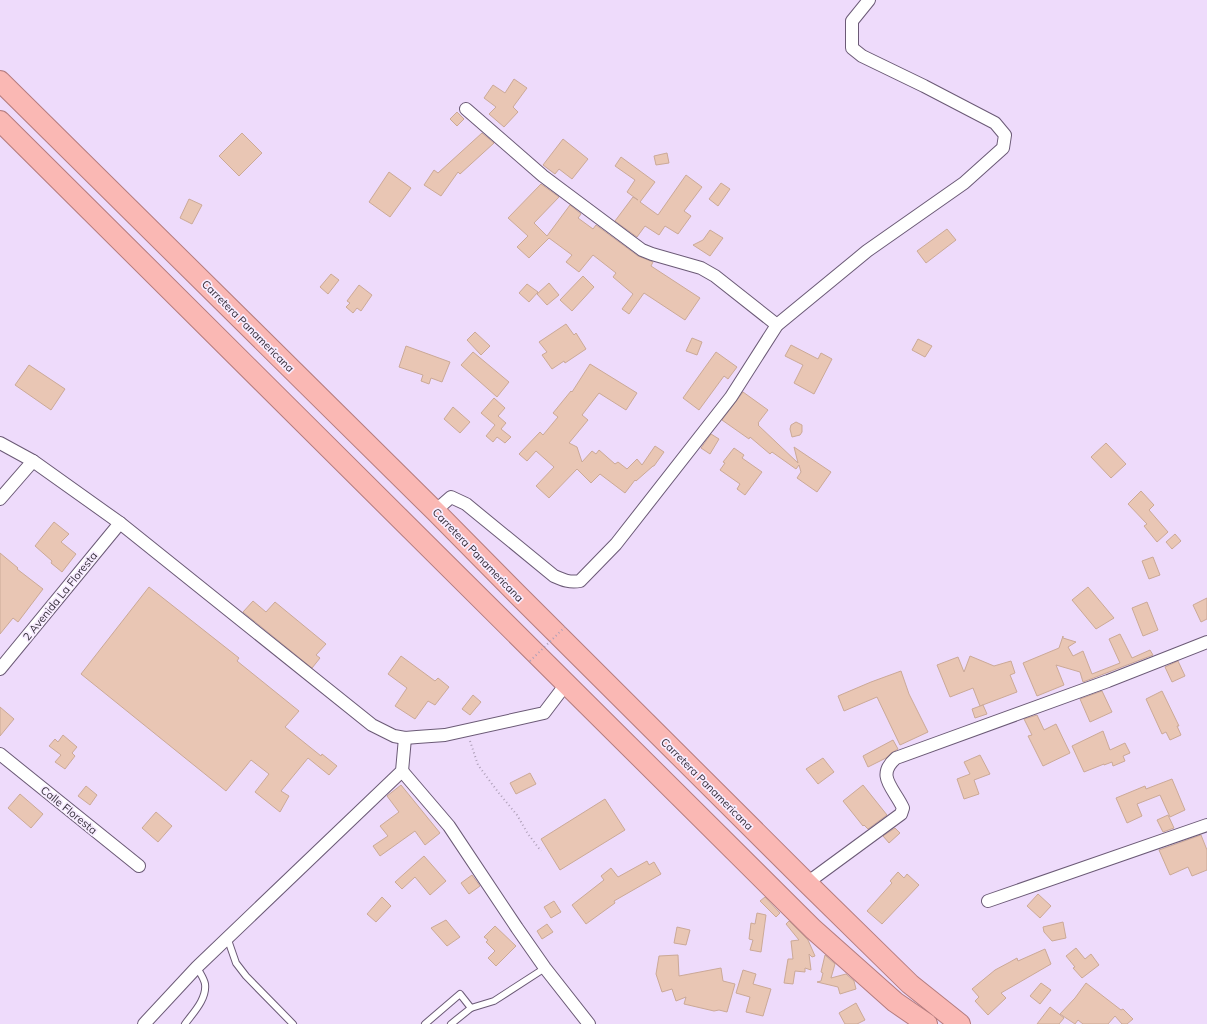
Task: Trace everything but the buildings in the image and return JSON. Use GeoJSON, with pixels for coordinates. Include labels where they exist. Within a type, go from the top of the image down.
{"type":"FeatureCollection","features":[{"type":"Feature","properties":{"kind":"highway","name":"Carretera Panamericana"},"geometry":{"type":"LineString","coordinates":[[0,81],[435,511],[807,883],[910,984],[960,1024]]}},
{"type":"Feature","properties":{"kind":"highway"},"geometry":{"type":"LineString","coordinates":[[0,121],[813,929],[895,1002],[927,1024]]}},
{"type":"Feature","properties":{"kind":"highway"},"geometry":{"type":"LineString","coordinates":[[320,439],[342,454],[421,525],[424,526],[428,524],[435,511]]}},
{"type":"Feature","properties":{"kind":"highway"},"geometry":{"type":"LineString","coordinates":[[435,554],[426,538],[427,530],[432,526],[438,528],[444,533],[493,582],[503,589],[517,594]]}},
{"type":"Feature","properties":{"kind":"street"},"geometry":{"type":"LineString","coordinates":[[435,511],[451,497],[466,504],[554,576],[573,582],[580,581],[616,544],[731,397],[777,325],[867,251],[964,183],[1003,148],[1005,135],[995,123],[862,56],[852,48],[852,21],[869,0]]}},
{"type":"Feature","properties":{"kind":"street"},"geometry":{"type":"LineString","coordinates":[[466,109],[542,176],[642,250],[701,268],[716,276],[777,325]]}},
{"type":"Feature","properties":{"kind":"street"},"geometry":{"type":"LineString","coordinates":[[0,443],[33,461],[120,523],[372,725],[394,736],[405,738],[445,735],[544,713],[566,684]]}},
{"type":"Feature","properties":{"kind":"street"},"geometry":{"type":"LineString","coordinates":[[0,499],[33,461]]}},
{"type":"Feature","properties":{"kind":"street","name":"2 Avenida La Floresta"},"geometry":{"type":"LineString","coordinates":[[0,669],[120,523]]}},
{"type":"Feature","properties":{"kind":"street"},"geometry":{"type":"LineString","coordinates":[[807,883],[895,820],[901,814],[903,808],[886,779],[886,770],[896,758],[1108,681],[1207,642]]}},
{"type":"Feature","properties":{"kind":"street"},"geometry":{"type":"LineString","coordinates":[[144,1024],[227,937],[402,771],[405,738]]}},
{"type":"Feature","properties":{"kind":"street","name":"Calle Floresta"},"geometry":{"type":"LineString","coordinates":[[0,754],[139,866]]}},
{"type":"Feature","properties":{"kind":"street"},"geometry":{"type":"LineString","coordinates":[[402,771],[449,826],[516,928],[589,1024]]}},
{"type":"Feature","properties":{"kind":"street"},"geometry":{"type":"LineString","coordinates":[[988,901],[1207,824]]}},
{"type":"Feature","properties":{"kind":"lane"},"geometry":{"type":"LineString","coordinates":[[227,937],[236,963],[246,976],[293,1024]]}},
{"type":"Feature","properties":{"kind":"lane"},"geometry":{"type":"LineString","coordinates":[[185,1024],[198,1007],[203,995],[204,983],[197,967]]}},
{"type":"Feature","properties":{"kind":"lane"},"geometry":{"type":"LineString","coordinates":[[451,1024],[470,1008],[494,1001],[545,968]]}},
{"type":"Feature","properties":{"kind":"lane"},"geometry":{"type":"LineString","coordinates":[[425,1024],[460,994],[470,1008]]}},
{"type":"Feature","properties":{"kind":"path"},"geometry":{"type":"LineString","coordinates":[[530,661],[565,627]]}},
{"type":"Feature","properties":{"kind":"path"},"geometry":{"type":"LineString","coordinates":[[466,730],[478,765],[517,815],[528,834],[542,851]]}}]}
